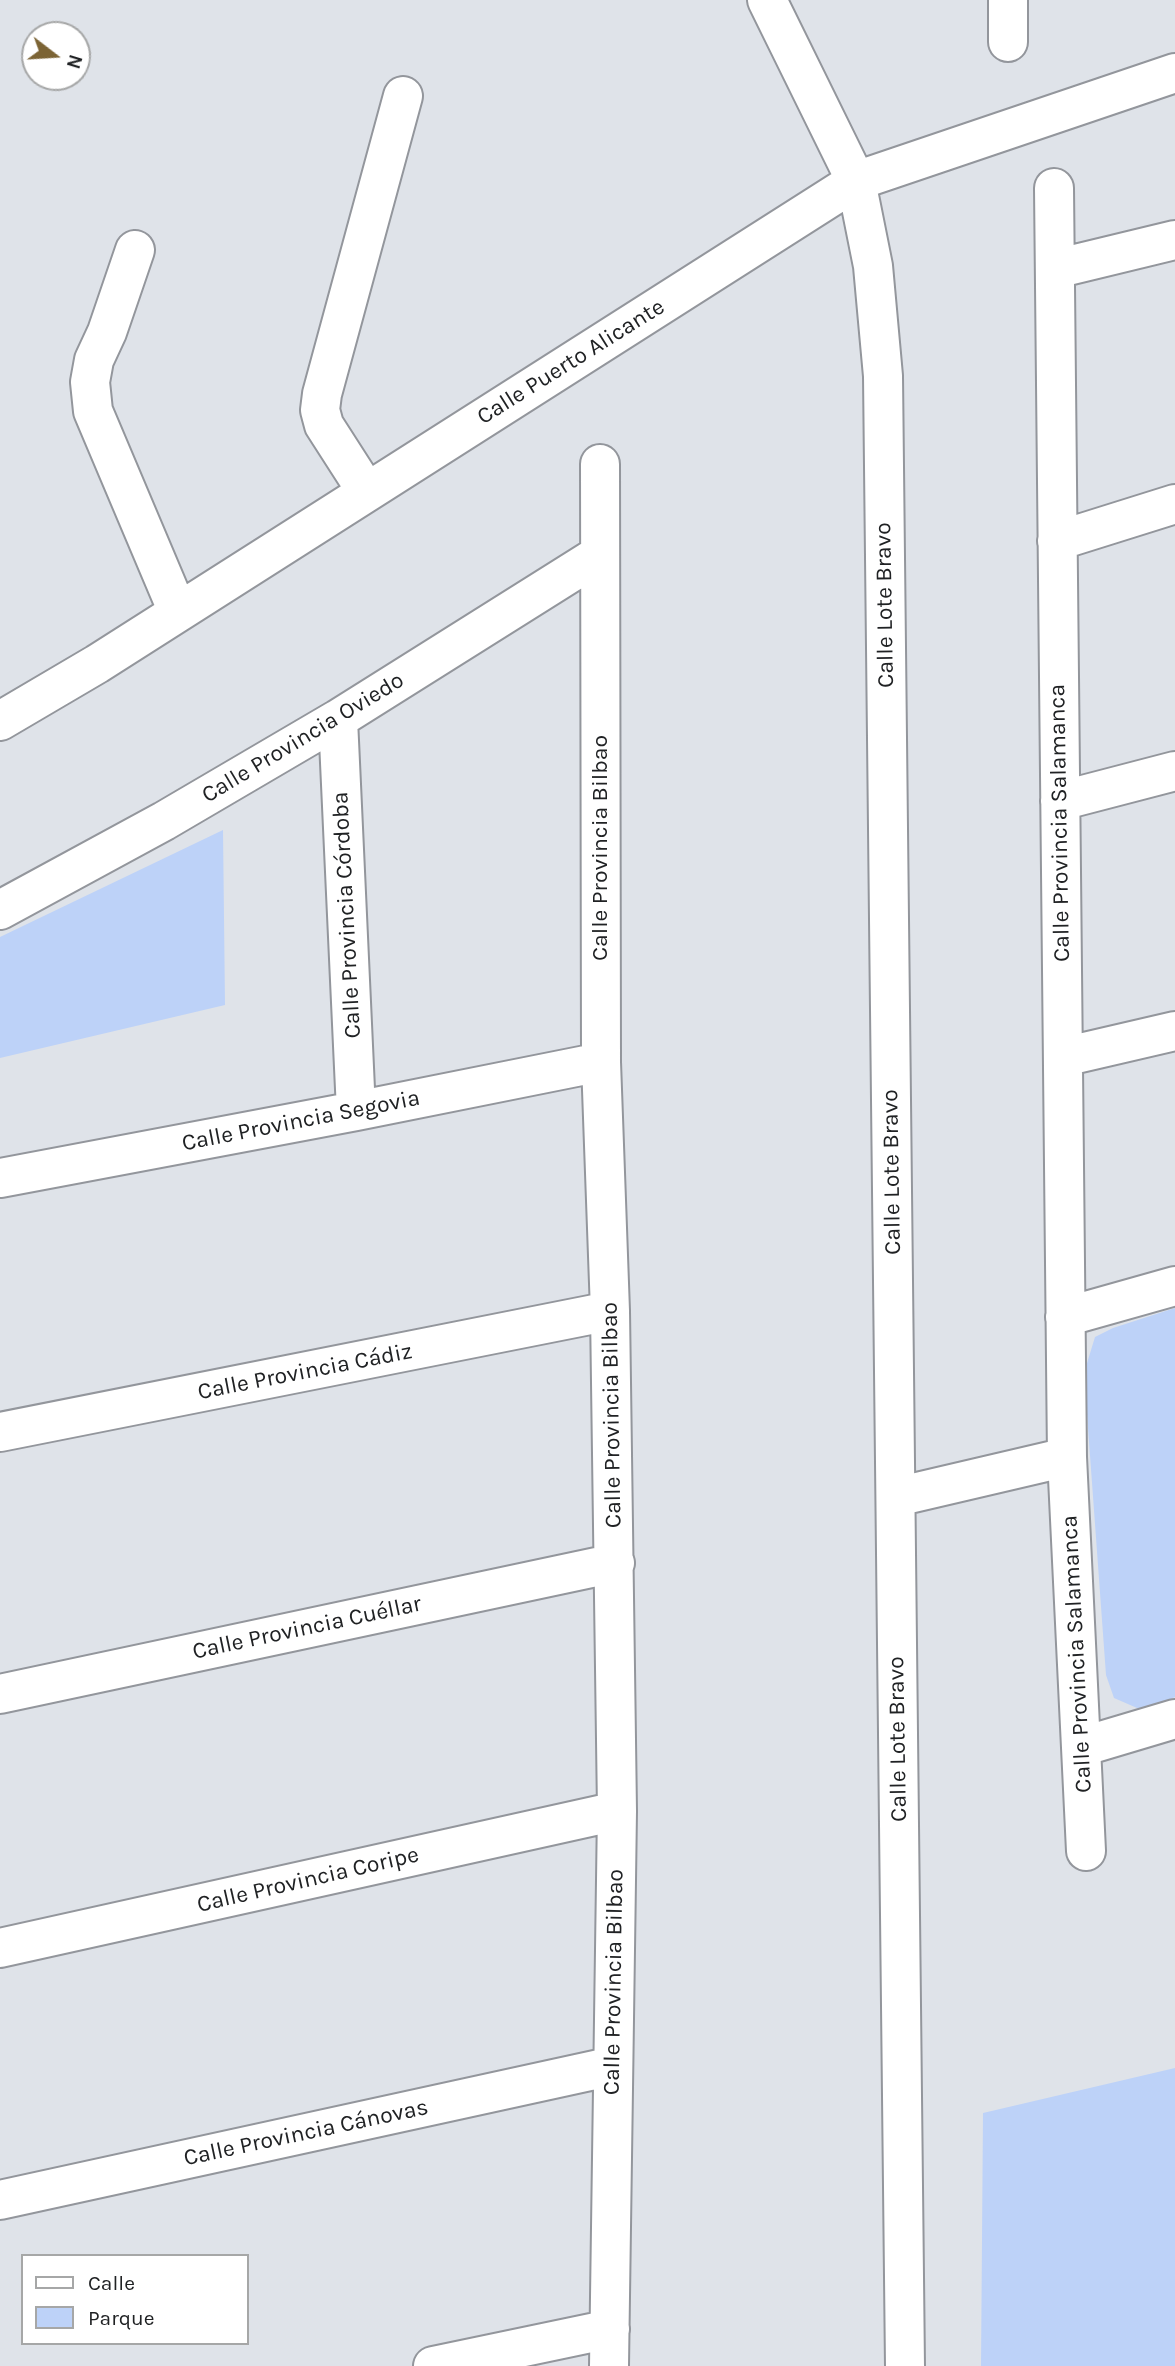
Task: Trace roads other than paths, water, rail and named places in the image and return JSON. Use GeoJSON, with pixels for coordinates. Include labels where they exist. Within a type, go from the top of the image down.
{"type":"FeatureCollection","features":[{"type":"Feature","properties":{"kind":"street","name":"Calle Lote Bravo"},"geometry":{"type":"LineString","coordinates":[[767,0],[856,181],[873,266],[883,376],[905,2366]]}},
{"type":"Feature","properties":{"kind":"street"},"geometry":{"type":"LineString","coordinates":[[1008,0],[1008,42]]}},
{"type":"Feature","properties":{"kind":"street","name":"Calle Puerto Alicante"},"geometry":{"type":"LineString","coordinates":[[0,721],[178,612],[856,181],[1175,73]]}},
{"type":"Feature","properties":{"kind":"street"},"geometry":{"type":"LineString","coordinates":[[367,492],[324,425],[320,410],[403,96]]}},
{"type":"Feature","properties":{"kind":"street","name":"Calle Provincia Salamanca"},"geometry":{"type":"LineString","coordinates":[[1054,188],[1067,1457],[1086,1851]]}},
{"type":"Feature","properties":{"kind":"street"},"geometry":{"type":"LineString","coordinates":[[1055,269],[1175,240]]}},
{"type":"Feature","properties":{"kind":"street"},"geometry":{"type":"LineString","coordinates":[[135,250],[107,332],[94,360],[90,382],[93,411],[178,612]]}},
{"type":"Feature","properties":{"kind":"street","name":"Calle Provincia Bilbao"},"geometry":{"type":"LineString","coordinates":[[600,464],[601,1062],[610,1311],[617,1811],[609,2348]]}},
{"type":"Feature","properties":{"kind":"street"},"geometry":{"type":"LineString","coordinates":[[1058,541],[1175,503]]}},
{"type":"Feature","properties":{"kind":"street","name":"Calle Provincia Oviedo"},"geometry":{"type":"LineString","coordinates":[[0,910],[164,821],[338,719],[599,555]]}},
{"type":"Feature","properties":{"kind":"street","name":"Calle Provincia Córdoba"},"geometry":{"type":"LineString","coordinates":[[338,719],[356,1111]]}},
{"type":"Feature","properties":{"kind":"street"},"geometry":{"type":"LineString","coordinates":[[1060,801],[1175,771]]}},
{"type":"Feature","properties":{"kind":"street"},"geometry":{"type":"LineString","coordinates":[[1063,1057],[1175,1031]]}},
{"type":"Feature","properties":{"kind":"street","name":"Calle Provincia Segovia"},"geometry":{"type":"LineString","coordinates":[[0,1178],[601,1062]]}},
{"type":"Feature","properties":{"kind":"street"},"geometry":{"type":"LineString","coordinates":[[1065,1317],[1175,1286]]}},
{"type":"Feature","properties":{"kind":"street","name":"Calle Provincia Cádiz"},"geometry":{"type":"LineString","coordinates":[[0,1432],[610,1311]]}},
{"type":"Feature","properties":{"kind":"street"},"geometry":{"type":"LineString","coordinates":[[896,1497],[1067,1457]]}},
{"type":"Feature","properties":{"kind":"street","name":"Calle Provincia Cuéllar"},"geometry":{"type":"LineString","coordinates":[[0,1694],[615,1563]]}},
{"type":"Feature","properties":{"kind":"street"},"geometry":{"type":"LineString","coordinates":[[1081,1747],[1175,1719]]}},
{"type":"Feature","properties":{"kind":"street","name":"Calle Provincia Coripe"},"geometry":{"type":"LineString","coordinates":[[0,1948],[617,1811]]}},
{"type":"Feature","properties":{"kind":"street","name":"Calle Provincia Cánovas"},"geometry":{"type":"LineString","coordinates":[[0,2200],[612,2066]]}},
{"type":"Feature","properties":{"kind":"street"},"geometry":{"type":"LineString","coordinates":[[433,2366],[609,2348]]}}]}
